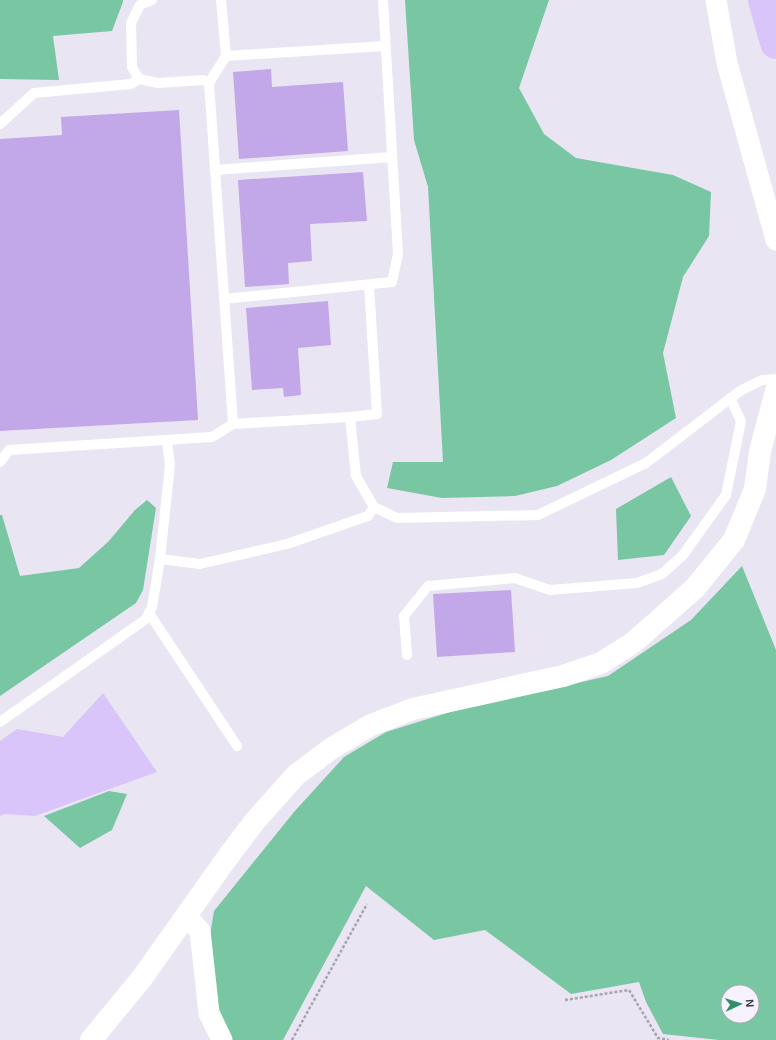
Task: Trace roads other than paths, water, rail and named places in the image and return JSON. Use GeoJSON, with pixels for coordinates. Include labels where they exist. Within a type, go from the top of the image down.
{"type":"FeatureCollection","features":[{"type":"Feature","properties":{"kind":"street"},"geometry":{"type":"LineString","coordinates":[[716,0],[726,63],[776,240]]}},
{"type":"Feature","properties":{"kind":"street"},"geometry":{"type":"LineString","coordinates":[[91,1040],[142,978],[255,821],[296,775],[332,748],[371,725],[413,709],[563,676],[600,663],[634,642],[695,588],[734,540],[754,489],[760,451],[776,391]]}},
{"type":"Feature","properties":{"kind":"street"},"geometry":{"type":"LineString","coordinates":[[186,916],[200,931],[209,1014],[222,1040]]}},
{"type":"Feature","properties":{"kind":"lane"},"geometry":{"type":"LineString","coordinates":[[139,79],[132,67],[131,23],[140,5],[152,0]]}},
{"type":"Feature","properties":{"kind":"lane"},"geometry":{"type":"LineString","coordinates":[[221,0],[226,56],[209,83],[233,424]]}},
{"type":"Feature","properties":{"kind":"lane"},"geometry":{"type":"LineString","coordinates":[[224,299],[392,282],[398,254],[383,0]]}},
{"type":"Feature","properties":{"kind":"lane"},"geometry":{"type":"LineString","coordinates":[[226,56],[385,46]]}},
{"type":"Feature","properties":{"kind":"lane"},"geometry":{"type":"LineString","coordinates":[[0,124],[34,93],[131,84],[139,79],[158,83],[203,80],[209,83]]}},
{"type":"Feature","properties":{"kind":"lane"},"geometry":{"type":"LineString","coordinates":[[215,170],[392,157]]}},
{"type":"Feature","properties":{"kind":"lane"},"geometry":{"type":"LineString","coordinates":[[0,462],[9,450],[212,437],[233,424],[377,414],[369,285]]}},
{"type":"Feature","properties":{"kind":"lane"},"geometry":{"type":"LineString","coordinates":[[350,417],[356,476],[374,507],[397,518],[538,515],[646,463],[740,390],[762,380],[776,379]]}},
{"type":"Feature","properties":{"kind":"lane"},"geometry":{"type":"LineString","coordinates":[[407,655],[404,616],[428,586],[515,578],[550,590],[637,583],[662,574],[683,555],[726,495],[741,421],[730,398]]}},
{"type":"Feature","properties":{"kind":"lane"},"geometry":{"type":"LineString","coordinates":[[0,722],[146,619],[152,607],[160,559],[170,466],[167,441]]}},
{"type":"Feature","properties":{"kind":"lane"},"geometry":{"type":"LineString","coordinates":[[160,559],[200,564],[287,544],[368,516],[374,507]]}},
{"type":"Feature","properties":{"kind":"lane"},"geometry":{"type":"LineString","coordinates":[[149,613],[236,746]]}},
{"type":"Feature","properties":{"kind":"waterway"},"geometry":{"type":"LineString","coordinates":[[764,0],[776,43]]}}]}
